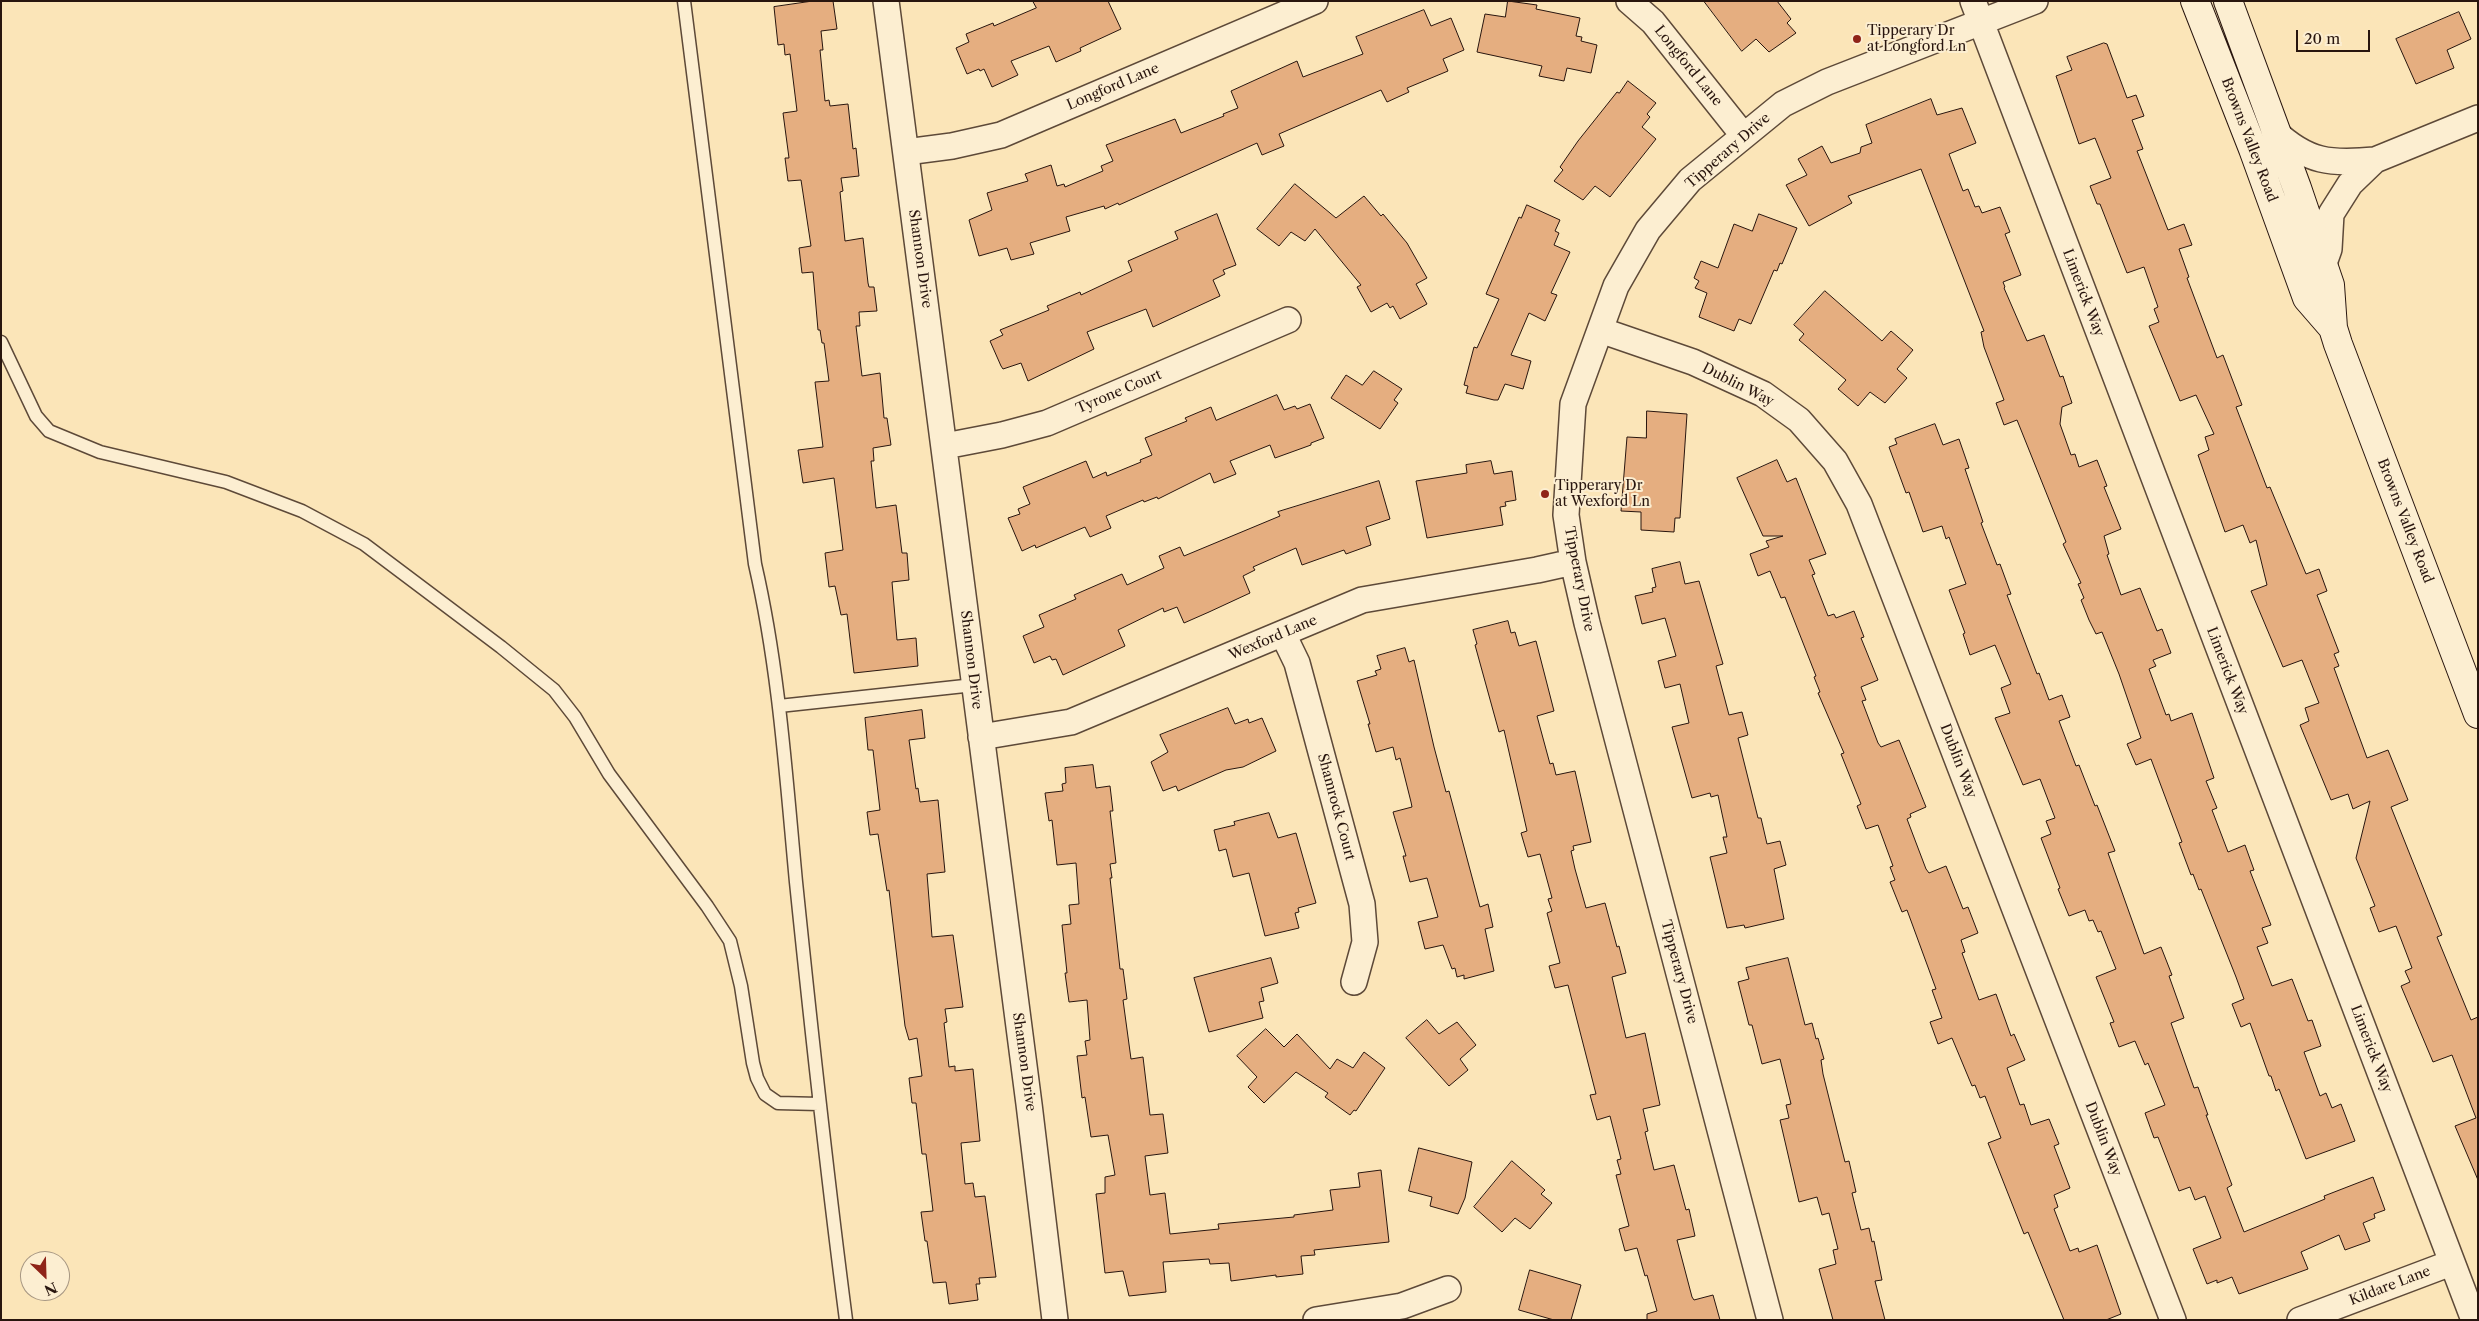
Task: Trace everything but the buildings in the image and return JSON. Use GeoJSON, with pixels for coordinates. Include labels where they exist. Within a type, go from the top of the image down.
{"type":"FeatureCollection","features":[{"type":"Feature","properties":{"kind":"main road","name":"Browns Valley Road"},"geometry":{"type":"LineString","coordinates":[[2195,1],[2253,149],[2308,298],[2333,328]]}},
{"type":"Feature","properties":{"kind":"main road","name":"Browns Valley Road"},"geometry":{"type":"LineString","coordinates":[[2228,1],[2330,285],[2333,328],[2478,714]]}},
{"type":"Feature","properties":{"kind":"street","name":"Shannon Drive"},"geometry":{"type":"LineString","coordinates":[[886,1],[945,446],[1055,1320]]}},
{"type":"Feature","properties":{"kind":"street","name":"Longford Lane"},"geometry":{"type":"LineString","coordinates":[[906,152],[952,146],[1001,134],[1315,1]]}},
{"type":"Feature","properties":{"kind":"street","name":"Longford Lane"},"geometry":{"type":"LineString","coordinates":[[1629,1],[1653,22],[1743,135]]}},
{"type":"Feature","properties":{"kind":"street","name":"Tipperary Drive"},"geometry":{"type":"LineString","coordinates":[[1770,1320],[1587,623],[1573,562],[1566,515],[1573,404],[1616,286],[1648,230],[1690,180],[1783,104],[1976,12],[2035,1]]}},
{"type":"Feature","properties":{"kind":"street","name":"Limerick Way"},"geometry":{"type":"LineString","coordinates":[[1976,12],[2474,1320]]}},
{"type":"Feature","properties":{"kind":"street"},"geometry":{"type":"LineString","coordinates":[[2274,131],[2313,158],[2340,163],[2374,160],[2478,118]]}},
{"type":"Feature","properties":{"kind":"street"},"geometry":{"type":"LineString","coordinates":[[2323,266],[2329,249],[2331,214],[2350,184],[2374,160]]}},
{"type":"Feature","properties":{"kind":"street","name":"Tyrone Court"},"geometry":{"type":"LineString","coordinates":[[945,446],[1002,435],[1047,423],[1288,320]]}},
{"type":"Feature","properties":{"kind":"street","name":"Dublin Way"},"geometry":{"type":"LineString","coordinates":[[1600,330],[1693,362],[1763,394],[1799,420],[1835,461],[1859,504],[2173,1320]]}},
{"type":"Feature","properties":{"kind":"street","name":"Wexford Lane"},"geometry":{"type":"LineString","coordinates":[[981,737],[1071,722],[1362,600],[1573,562]]}},
{"type":"Feature","properties":{"kind":"street","name":"Shamrock Court"},"geometry":{"type":"LineString","coordinates":[[1284,634],[1297,663],[1362,904],[1365,942],[1354,982]]}},
{"type":"Feature","properties":{"kind":"street","name":"Kildare Lane"},"geometry":{"type":"LineString","coordinates":[[2300,1320],[2451,1262]]}},
{"type":"Feature","properties":{"kind":"street"},"geometry":{"type":"LineString","coordinates":[[1316,1320],[1402,1306],[1448,1289]]}},
{"type":"Feature","properties":{"kind":"lane"},"geometry":{"type":"LineString","coordinates":[[684,1],[755,564],[767,618],[779,706],[819,1104],[846,1320]]}},
{"type":"Feature","properties":{"kind":"lane"},"geometry":{"type":"LineString","coordinates":[[1,342],[36,416],[49,431],[100,452],[226,482],[302,511],[364,544],[554,690],[574,717],[609,774],[708,906],[730,942],[741,986],[753,1063],[757,1078],[765,1094],[778,1103],[819,1104]]}},
{"type":"Feature","properties":{"kind":"lane"},"geometry":{"type":"LineString","coordinates":[[779,706],[974,685]]}},
{"type":"Feature","properties":{"kind":"place","name":"Tipperary Dr at Longford Ln"},"geometry":{"type":"Point","coordinates":[1857,39]}},
{"type":"Feature","properties":{"kind":"place","name":"Tipperary Dr at Wexford Ln"},"geometry":{"type":"Point","coordinates":[1545,494]}}]}
